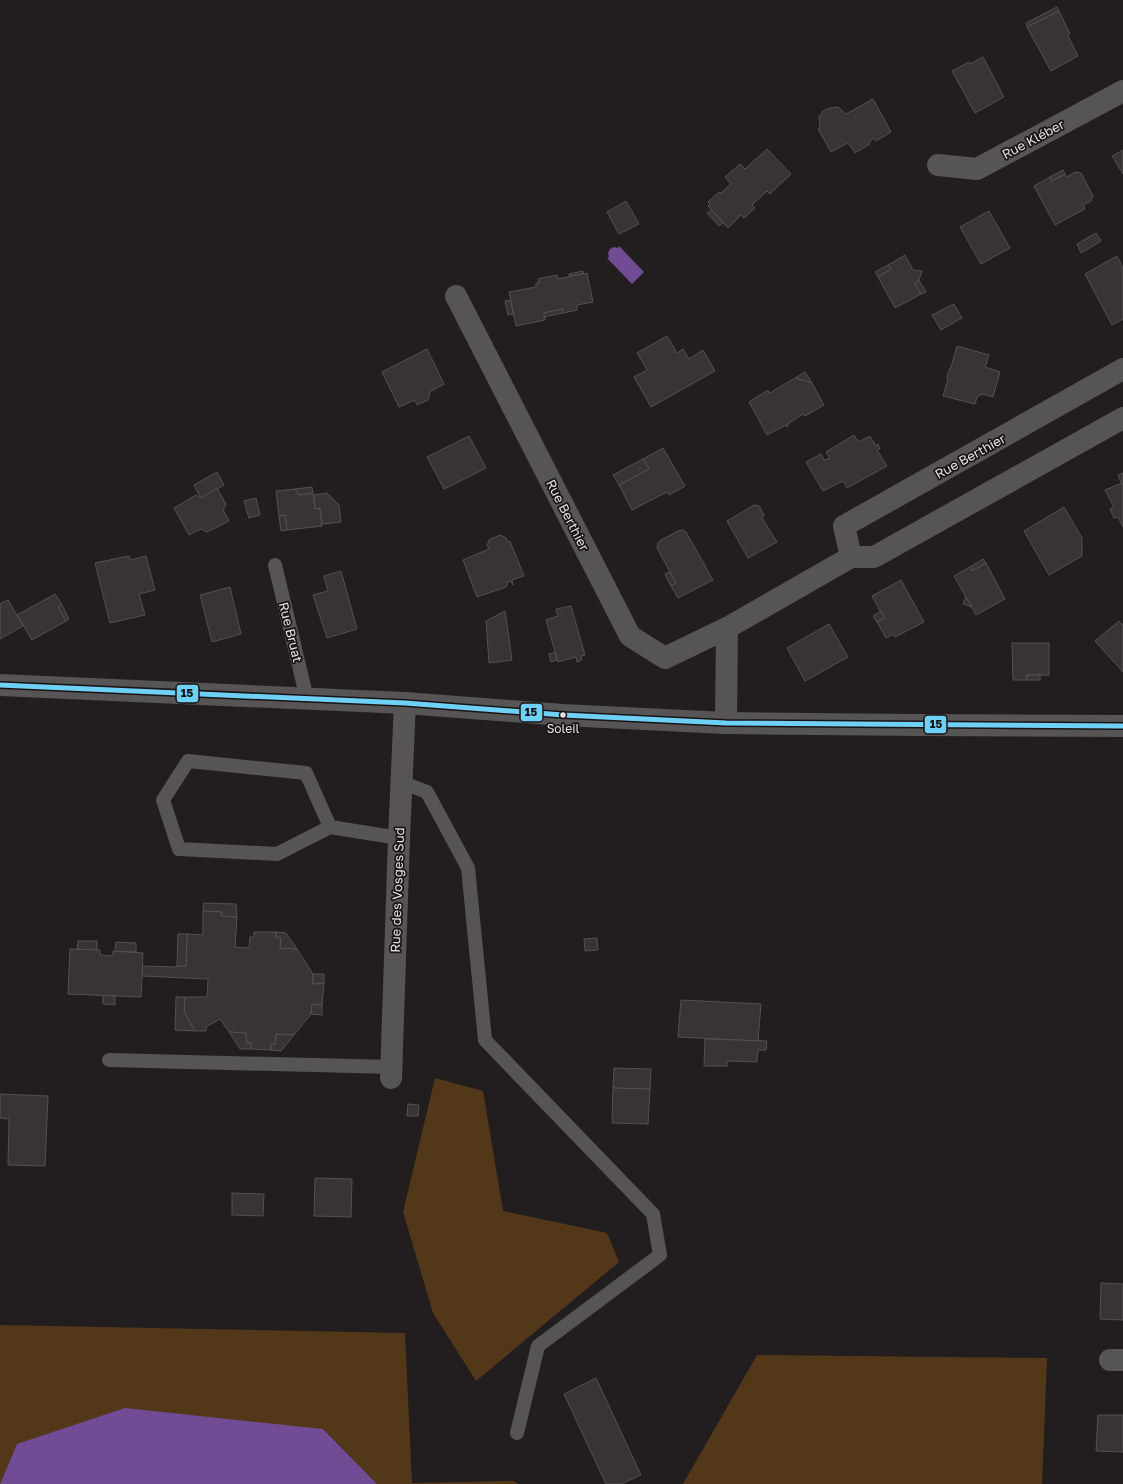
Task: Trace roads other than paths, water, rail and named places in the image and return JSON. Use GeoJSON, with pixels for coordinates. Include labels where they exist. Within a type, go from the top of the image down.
{"type":"FeatureCollection","features":[{"type":"Feature","properties":{"kind":"street","name":"Rue Kléber"},"geometry":{"type":"LineString","coordinates":[[938,165],[977,169],[1123,91]]}},
{"type":"Feature","properties":{"kind":"street","name":"Rue Berthier"},"geometry":{"type":"LineString","coordinates":[[456,296],[630,636],[665,658],[727,628],[851,557],[874,557],[1123,418]]}},
{"type":"Feature","properties":{"kind":"street","name":"Rue Berthier"},"geometry":{"type":"LineString","coordinates":[[851,557],[844,526],[1123,369]]}},
{"type":"Feature","properties":{"kind":"street"},"geometry":{"type":"LineString","coordinates":[[726,723],[727,628]]}},
{"type":"Feature","properties":{"kind":"street"},"geometry":{"type":"LineString","coordinates":[[0,685],[405,703],[564,715],[726,723],[923,726],[1123,726]]}},
{"type":"Feature","properties":{"kind":"street","name":"Rue des Vosges Sud"},"geometry":{"type":"LineString","coordinates":[[391,1073],[398,838],[405,703]]}},
{"type":"Feature","properties":{"kind":"lane","name":"Rue Bruat"},"geometry":{"type":"LineString","coordinates":[[275,565],[307,699]]}},
{"type":"Feature","properties":{"kind":"lane"},"geometry":{"type":"LineString","coordinates":[[330,826],[306,773],[188,761],[163,800],[179,849],[277,854],[330,826],[398,838]]}},
{"type":"Feature","properties":{"kind":"lane"},"geometry":{"type":"LineString","coordinates":[[401,782],[428,792],[468,868],[485,1040],[653,1214],[660,1255],[538,1346],[517,1433]]}},
{"type":"Feature","properties":{"kind":"lane"},"geometry":{"type":"LineString","coordinates":[[109,1060],[391,1073]]}},
{"type":"Feature","properties":{"kind":"place","name":"Soleil"},"geometry":{"type":"Point","coordinates":[563,715]}}]}
